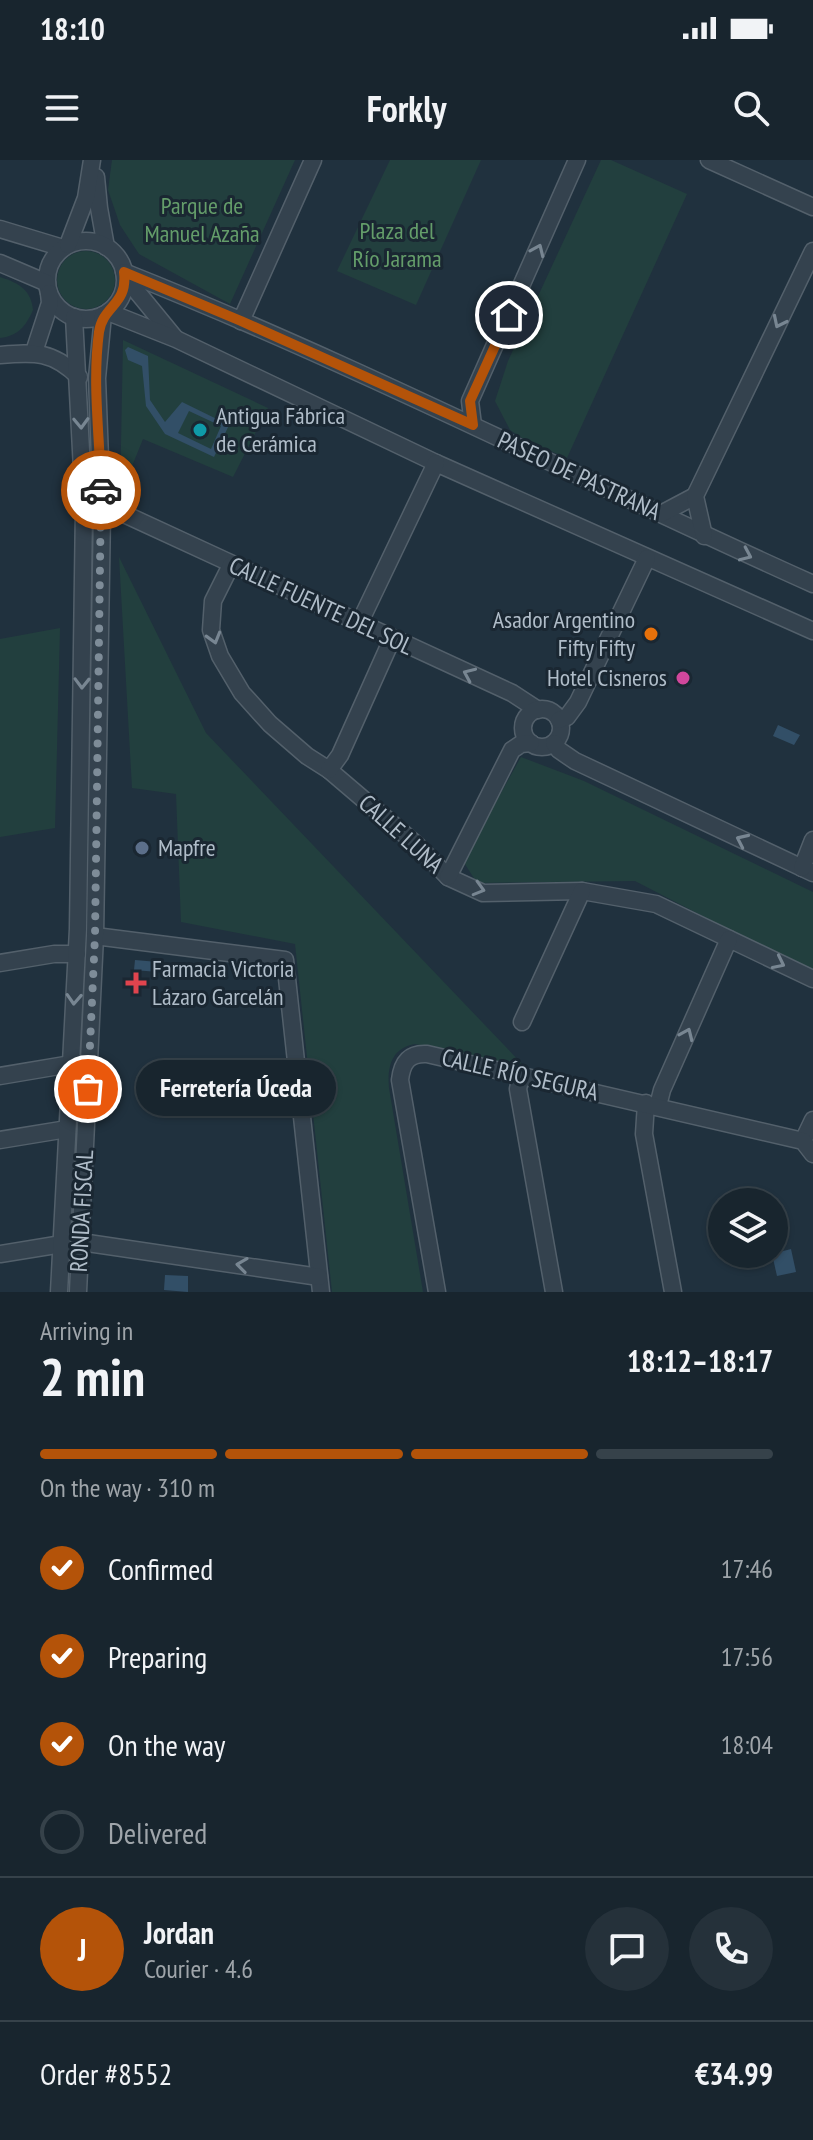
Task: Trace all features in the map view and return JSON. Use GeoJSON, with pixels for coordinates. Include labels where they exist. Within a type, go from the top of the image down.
{"type":"FeatureCollection","features":[{"type":"Feature","properties":{"kind":"street"},"geometry":{"type":"LineString","coordinates":[[94,160],[106,247]]}},
{"type":"Feature","properties":{"kind":"street"},"geometry":{"type":"LineString","coordinates":[[34,352],[50,303],[48,269],[66,247],[86,198],[94,160]]}},
{"type":"Feature","properties":{"kind":"street"},"geometry":{"type":"LineString","coordinates":[[241,321],[313,160]]}},
{"type":"Feature","properties":{"kind":"street"},"geometry":{"type":"LineString","coordinates":[[473,425],[470,401],[577,160]]}},
{"type":"Feature","properties":{"kind":"street"},"geometry":{"type":"LineString","coordinates":[[709,160],[813,207]]}},
{"type":"Feature","properties":{"kind":"street"},"geometry":{"type":"LineString","coordinates":[[0,229],[66,247],[87,241],[106,247],[121,262],[125,275],[123,291],[118,303],[106,314],[93,319],[73,317],[61,310],[48,288],[0,263]]}},
{"type":"Feature","properties":{"kind":"street"},"geometry":{"type":"LineString","coordinates":[[661,514],[695,496],[813,251]]}},
{"type":"Feature","properties":{"kind":"street","name":"PASEO DE PASTRANA"},"geometry":{"type":"LineString","coordinates":[[125,275],[241,321],[473,425],[541,460],[813,584]]}},
{"type":"Feature","properties":{"kind":"street","name":"PASEO DE PASTRANA"},"geometry":{"type":"LineString","coordinates":[[125,275],[176,339]]}},
{"type":"Feature","properties":{"kind":"street","name":"PASEO DE PASTRANA"},"geometry":{"type":"LineString","coordinates":[[106,314],[176,339],[436,463],[808,626]]}},
{"type":"Feature","properties":{"kind":"street","name":"RONDA FISCAL"},"geometry":{"type":"LineString","coordinates":[[78,1292],[95,936],[102,512],[97,378],[106,314]]}},
{"type":"Feature","properties":{"kind":"street"},"geometry":{"type":"LineString","coordinates":[[34,352],[73,317]]}},
{"type":"Feature","properties":{"kind":"street","name":"RONDA FISCAL"},"geometry":{"type":"LineString","coordinates":[[59,1292],[77,954],[84,508],[79,377],[73,317]]}},
{"type":"Feature","properties":{"kind":"street"},"geometry":{"type":"LineString","coordinates":[[0,355],[34,352],[61,362],[79,377]]}},
{"type":"Feature","properties":{"kind":"street"},"geometry":{"type":"LineString","coordinates":[[359,624],[436,463]]}},
{"type":"Feature","properties":{"kind":"street"},"geometry":{"type":"LineString","coordinates":[[695,496],[704,536]]}},
{"type":"Feature","properties":{"kind":"street","name":"CALLE FUENTE DEL SOL"},"geometry":{"type":"LineString","coordinates":[[102,512],[122,513],[512,693],[538,710]]}},
{"type":"Feature","properties":{"kind":"street"},"geometry":{"type":"LineString","coordinates":[[559,720],[567,717],[578,702],[647,558]]}},
{"type":"Feature","properties":{"kind":"street","name":"CALLE LUNA"},"geometry":{"type":"LineString","coordinates":[[231,565],[213,601],[211,630],[220,656],[242,693],[270,724],[417,845],[448,877],[483,893],[582,891],[656,904],[813,979]]}},
{"type":"Feature","properties":{"kind":"street"},"geometry":{"type":"LineString","coordinates":[[329,770],[340,755],[392,639]]}},
{"type":"Feature","properties":{"kind":"street"},"geometry":{"type":"LineString","coordinates":[[448,877],[512,750],[521,744],[531,743],[542,747],[554,743],[560,732],[559,720],[550,712],[538,710],[524,721],[524,733],[531,743]]}},
{"type":"Feature","properties":{"kind":"street"},"geometry":{"type":"LineString","coordinates":[[554,743],[575,761],[807,870],[813,840]]}},
{"type":"Feature","properties":{"kind":"street"},"geometry":{"type":"LineString","coordinates":[[522,1022],[582,891]]}},
{"type":"Feature","properties":{"kind":"street"},"geometry":{"type":"LineString","coordinates":[[81,1242],[320,1284],[285,960],[95,936]]}},
{"type":"Feature","properties":{"kind":"street"},"geometry":{"type":"LineString","coordinates":[[673,1292],[644,1134],[652,1104],[662,1090],[729,939]]}},
{"type":"Feature","properties":{"kind":"street"},"geometry":{"type":"LineString","coordinates":[[0,963],[54,954],[77,954]]}},
{"type":"Feature","properties":{"kind":"street","name":"CALLE RÍO SEGURA"},"geometry":{"type":"LineString","coordinates":[[437,1292],[402,1094],[401,1067],[417,1053],[652,1104],[808,1147]]}},
{"type":"Feature","properties":{"kind":"street"},"geometry":{"type":"LineString","coordinates":[[0,1076],[71,1064]]}},
{"type":"Feature","properties":{"kind":"street"},"geometry":{"type":"LineString","coordinates":[[521,1075],[518,1089],[554,1292]]}},
{"type":"Feature","properties":{"kind":"street"},"geometry":{"type":"LineString","coordinates":[[808,1147],[813,1120]]}},
{"type":"Feature","properties":{"kind":"street"},"geometry":{"type":"LineString","coordinates":[[0,1140],[67,1129]]}},
{"type":"Feature","properties":{"kind":"street"},"geometry":{"type":"LineString","coordinates":[[0,1254],[62,1244]]}},
{"type":"Feature","properties":{"kind":"green space","name":"Parque de Manuel Azaña"},"geometry":{"type":"Polygon","coordinates":[[[112,160],[295,160],[230,304],[139,254],[120,225],[108,190],[112,160]]]}},
{"type":"Feature","properties":{"kind":"green space","name":"Plaza del Río Jarama"},"geometry":{"type":"Polygon","coordinates":[[[390,160],[481,160],[416,305],[337,271],[390,160]]]}},
{"type":"Feature","properties":{"kind":"green space"},"geometry":{"type":"Polygon","coordinates":[[[601,160],[611,160],[687,194],[567,458],[510,430],[495,401],[508,361],[601,160]]]}},
{"type":"Feature","properties":{"kind":"green space"},"geometry":{"type":"Polygon","coordinates":[[[86,251],[97,253],[106,260],[113,269],[113,291],[106,300],[97,307],[86,309],[75,307],[66,300],[59,291],[57,280],[59,269],[66,260],[75,253],[86,251]]]}},
{"type":"Feature","properties":{"kind":"green space"},"geometry":{"type":"Polygon","coordinates":[[[0,277],[23,288],[30,297],[33,310],[21,329],[0,338],[0,277]]]}},
{"type":"Feature","properties":{"kind":"green space"},"geometry":{"type":"Polygon","coordinates":[[[123,340],[268,408],[233,477],[143,439],[120,496],[123,340]]]}},
{"type":"Feature","properties":{"kind":"green space"},"geometry":{"type":"Polygon","coordinates":[[[119,557],[206,733],[525,1067],[415,1044],[401,1049],[393,1059],[389,1088],[423,1292],[332,1292],[295,944],[181,922],[176,794],[132,788],[119,557]]]}},
{"type":"Feature","properties":{"kind":"green space"},"geometry":{"type":"Polygon","coordinates":[[[60,628],[55,828],[0,837],[0,639],[60,628]]]}},
{"type":"Feature","properties":{"kind":"green space"},"geometry":{"type":"Polygon","coordinates":[[[521,757],[584,781],[813,892],[813,973],[635,881],[477,883],[463,861],[521,757]]]}},
{"type":"Feature","properties":{"kind":"water"},"geometry":{"type":"Polygon","coordinates":[[[128,347],[148,356],[150,400],[165,422],[182,402],[229,425],[214,457],[165,434],[146,406],[142,366],[128,360],[125,350],[128,347]],[[189,411],[178,433],[211,449],[221,426],[189,411]]]}},
{"type":"Feature","properties":{"kind":"water"},"geometry":{"type":"Polygon","coordinates":[[[778,725],[800,735],[794,745],[773,736],[778,725]]]}},
{"type":"Feature","properties":{"kind":"water"},"geometry":{"type":"Polygon","coordinates":[[[135,960],[158,962],[158,972],[134,970],[135,960]]]}},
{"type":"Feature","properties":{"kind":"water"},"geometry":{"type":"Polygon","coordinates":[[[791,1249],[796,1272],[777,1276],[775,1268],[788,1268],[788,1250],[791,1249]]]}},
{"type":"Feature","properties":{"kind":"water"},"geometry":{"type":"Polygon","coordinates":[[[165,1275],[188,1276],[188,1292],[164,1290],[165,1275]]]}},
{"type":"Feature","properties":{"kind":"way so far"},"geometry":{"type":"LineString","coordinates":[[88,1089],[95,936],[101,490]]}},
{"type":"Feature","properties":{"kind":"place","name":"Antigua Fábrica de Cerámica"},"geometry":{"type":"Point","coordinates":[200,430]}},
{"type":"Feature","properties":{"kind":"place","name":"Asador Argentino Fifty Fifty"},"geometry":{"type":"Point","coordinates":[651,634]}},
{"type":"Feature","properties":{"kind":"place","name":"Hotel Cisneros"},"geometry":{"type":"Point","coordinates":[683,678]}},
{"type":"Feature","properties":{"kind":"place","name":"Mapfre"},"geometry":{"type":"Point","coordinates":[142,848]}},
{"type":"Feature","properties":{"kind":"place","name":"Farmacia Victoria Lázaro Garcelán"},"geometry":{"type":"Point","coordinates":[136,983]}},
{"type":"Feature","properties":{"kind":"place","name":"Ferretería Úceda"},"geometry":{"type":"Point","coordinates":[88,1089]}},
{"type":"Feature","properties":{"kind":"route"},"geometry":{"type":"LineString","coordinates":[[101,490],[97,378],[99,333],[103,315],[118,303],[123,291],[124,272],[473,425],[470,401],[509,315]]}}]}
